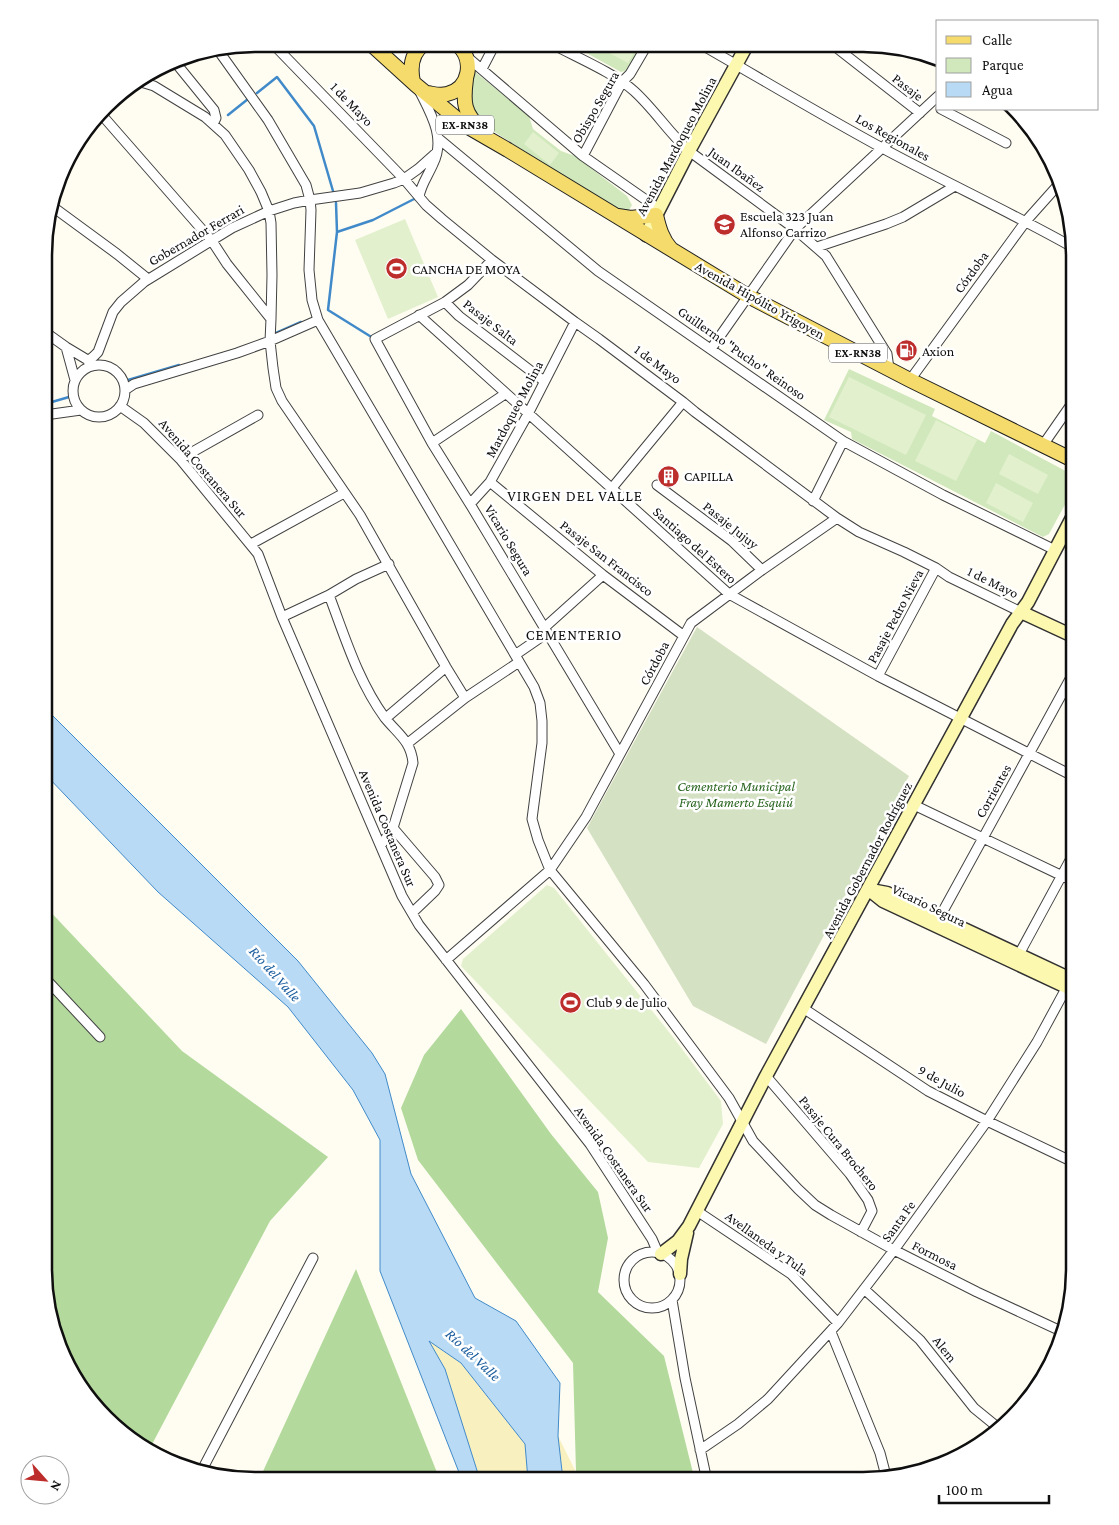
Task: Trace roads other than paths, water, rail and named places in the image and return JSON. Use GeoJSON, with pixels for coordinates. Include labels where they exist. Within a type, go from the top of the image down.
{"type":"FeatureCollection","features":[{"type":"Feature","properties":{"kind":"main road","name":"Avenida Hipólito Yrigoyen"},"geometry":{"type":"LineString","coordinates":[[380,52],[463,124],[675,253],[748,296],[910,380],[1066,457]]}},
{"type":"Feature","properties":{"kind":"main road"},"geometry":{"type":"LineString","coordinates":[[417,52],[412,63],[411,72],[419,87]]}},
{"type":"Feature","properties":{"kind":"main road"},"geometry":{"type":"LineString","coordinates":[[463,52],[466,56]]}},
{"type":"Feature","properties":{"kind":"main road","name":"EX-RN38"},"geometry":{"type":"LineString","coordinates":[[419,87],[440,95],[455,91],[466,79],[468,65],[466,56]]}},
{"type":"Feature","properties":{"kind":"main road","name":"Avenida Hipólito Yrigoyen"},"geometry":{"type":"LineString","coordinates":[[466,79],[464,93],[465,108],[470,118],[508,150]]}},
{"type":"Feature","properties":{"kind":"main road"},"geometry":{"type":"LineString","coordinates":[[615,215],[631,218],[658,212],[659,229],[675,253]]}},
{"type":"Feature","properties":{"kind":"street","name":"1 de Mayo"},"geometry":{"type":"LineString","coordinates":[[281,52],[442,220],[492,260],[836,518],[859,532],[936,568],[949,577],[1066,633]]}},
{"type":"Feature","properties":{"kind":"street"},"geometry":{"type":"LineString","coordinates":[[482,69],[491,52]]}},
{"type":"Feature","properties":{"kind":"street","name":"Juan Ibañez"},"geometry":{"type":"LineString","coordinates":[[567,52],[622,82],[635,92],[675,138],[689,151],[817,247],[826,256],[887,354],[889,369]]}},
{"type":"Feature","properties":{"kind":"street","name":"Obispo Segura"},"geometry":{"type":"LineString","coordinates":[[583,156],[622,82],[630,74],[642,52]]}},
{"type":"Feature","properties":{"kind":"street","name":"Los Regionales"},"geometry":{"type":"LineString","coordinates":[[715,52],[883,148],[1066,244]]}},
{"type":"Feature","properties":{"kind":"street","name":"Avenida Mardoqueo Molina"},"geometry":{"type":"LineString","coordinates":[[646,235],[742,52]]}},
{"type":"Feature","properties":{"kind":"street","name":"Pasaje"},"geometry":{"type":"LineString","coordinates":[[842,52],[920,113]]}},
{"type":"Feature","properties":{"kind":"street"},"geometry":{"type":"LineString","coordinates":[[222,55],[268,120],[306,185],[310,200]]}},
{"type":"Feature","properties":{"kind":"street"},"geometry":{"type":"LineString","coordinates":[[466,56],[583,156],[658,212]]}},
{"type":"Feature","properties":{"kind":"street"},"geometry":{"type":"LineString","coordinates":[[179,67],[214,110],[216,118],[213,124]]}},
{"type":"Feature","properties":{"kind":"street"},"geometry":{"type":"LineString","coordinates":[[147,84],[160,90],[205,117],[225,135],[261,192],[269,211],[271,223],[270,341],[276,388],[282,401],[360,515],[465,698]]}},
{"type":"Feature","properties":{"kind":"street"},"geometry":{"type":"LineString","coordinates":[[419,87],[434,120],[439,139],[434,162],[422,185],[419,197]]}},
{"type":"Feature","properties":{"kind":"street"},"geometry":{"type":"LineString","coordinates":[[711,349],[795,229],[920,113],[936,106]]}},
{"type":"Feature","properties":{"kind":"street"},"geometry":{"type":"LineString","coordinates":[[944,110],[1006,143]]}},
{"type":"Feature","properties":{"kind":"street"},"geometry":{"type":"LineString","coordinates":[[106,119],[212,241],[227,264],[271,319]]}},
{"type":"Feature","properties":{"kind":"street","name":"Guillermo \"Pucho\" Reinoso"},"geometry":{"type":"LineString","coordinates":[[439,139],[598,271],[843,441],[1055,550]]}},
{"type":"Feature","properties":{"kind":"street","name":"Gobernador Ferrari"},"geometry":{"type":"LineString","coordinates":[[92,363],[113,312],[121,302],[148,280],[232,228],[269,211],[310,200],[360,193],[404,179],[437,152]]}},
{"type":"Feature","properties":{"kind":"street"},"geometry":{"type":"LineString","coordinates":[[817,247],[903,217],[955,186]]}},
{"type":"Feature","properties":{"kind":"street","name":"Córdoba"},"geometry":{"type":"LineString","coordinates":[[910,380],[1026,221],[1055,188]]}},
{"type":"Feature","properties":{"kind":"street","name":"Formosa"},"geometry":{"type":"LineString","coordinates":[[310,200],[309,270],[312,300],[318,320],[534,687],[540,703],[542,743],[532,819],[550,870],[644,984],[729,1098],[753,1141],[810,1199],[831,1215],[894,1250],[977,1292],[1058,1329]]}},
{"type":"Feature","properties":{"kind":"street"},"geometry":{"type":"LineString","coordinates":[[57,210],[117,254],[148,280]]}},
{"type":"Feature","properties":{"kind":"street"},"geometry":{"type":"LineString","coordinates":[[419,315],[444,302],[468,285],[492,260]]}},
{"type":"Feature","properties":{"kind":"street","name":"Pasaje Salta"},"geometry":{"type":"LineString","coordinates":[[444,302],[459,316],[544,381]]}},
{"type":"Feature","properties":{"kind":"street","name":"Vicario Segura"},"geometry":{"type":"LineString","coordinates":[[419,315],[375,339],[432,443],[620,754]]}},
{"type":"Feature","properties":{"kind":"street","name":"Santiago del Estero"},"geometry":{"type":"LineString","coordinates":[[419,315],[729,594],[878,676],[1066,771]]}},
{"type":"Feature","properties":{"kind":"street"},"geometry":{"type":"LineString","coordinates":[[125,390],[134,384],[237,353],[318,320]]}},
{"type":"Feature","properties":{"kind":"street","name":"Mardoqueo Molina"},"geometry":{"type":"LineString","coordinates":[[470,504],[490,482],[528,414],[574,322]]}},
{"type":"Feature","properties":{"kind":"street"},"geometry":{"type":"LineString","coordinates":[[52,337],[92,363],[107,365],[116,371],[123,380],[125,390],[123,401],[112,413],[101,417],[90,416],[81,410],[73,396],[75,380],[81,371],[92,363]]}},
{"type":"Feature","properties":{"kind":"street"},"geometry":{"type":"LineString","coordinates":[[66,347],[75,380]]}},
{"type":"Feature","properties":{"kind":"street"},"geometry":{"type":"LineString","coordinates":[[432,443],[505,394]]}},
{"type":"Feature","properties":{"kind":"street"},"geometry":{"type":"LineString","coordinates":[[612,488],[683,402]]}},
{"type":"Feature","properties":{"kind":"street","name":"Avenida Costanera Sur"},"geometry":{"type":"LineString","coordinates":[[120,406],[144,423],[180,459],[251,544],[262,562],[282,617],[402,896],[412,914],[590,1144],[652,1239],[659,1253]]}},
{"type":"Feature","properties":{"kind":"street"},"geometry":{"type":"LineString","coordinates":[[52,414],[81,410]]}},
{"type":"Feature","properties":{"kind":"street"},"geometry":{"type":"LineString","coordinates":[[1043,445],[1066,412]]}},
{"type":"Feature","properties":{"kind":"street"},"geometry":{"type":"LineString","coordinates":[[180,459],[258,415]]}},
{"type":"Feature","properties":{"kind":"street"},"geometry":{"type":"LineString","coordinates":[[813,500],[843,441]]}},
{"type":"Feature","properties":{"kind":"street","name":"Pasaje San Francisco"},"geometry":{"type":"LineString","coordinates":[[490,482],[603,575],[684,636]]}},
{"type":"Feature","properties":{"kind":"street","name":"Pasaje Jujuy"},"geometry":{"type":"LineString","coordinates":[[658,485],[732,541],[762,570]]}},
{"type":"Feature","properties":{"kind":"street"},"geometry":{"type":"LineString","coordinates":[[251,544],[344,493]]}},
{"type":"Feature","properties":{"kind":"street","name":"Córdoba"},"geometry":{"type":"LineString","coordinates":[[446,960],[550,870],[586,817],[691,623],[836,518]]}},
{"type":"Feature","properties":{"kind":"street","name":"Avenida Gobernador Rodríguez"},"geometry":{"type":"LineString","coordinates":[[680,1274],[683,1250],[690,1226],[742,1122],[961,717],[1012,624],[1028,602],[1066,529]]}},
{"type":"Feature","properties":{"kind":"street"},"geometry":{"type":"LineString","coordinates":[[282,617],[330,595],[356,579],[389,564]]}},
{"type":"Feature","properties":{"kind":"street","name":"Pasaje Pedro Nieva"},"geometry":{"type":"LineString","coordinates":[[878,676],[936,568]]}},
{"type":"Feature","properties":{"kind":"street"},"geometry":{"type":"LineString","coordinates":[[408,743],[517,658],[603,575]]}},
{"type":"Feature","properties":{"kind":"street"},"geometry":{"type":"LineString","coordinates":[[330,595],[360,677],[386,718],[408,743],[412,755],[413,763],[393,828],[381,845]]}},
{"type":"Feature","properties":{"kind":"street"},"geometry":{"type":"LineString","coordinates":[[386,718],[446,667]]}},
{"type":"Feature","properties":{"kind":"street","name":"Corrientes"},"geometry":{"type":"LineString","coordinates":[[937,921],[1066,686]]}},
{"type":"Feature","properties":{"kind":"street"},"geometry":{"type":"LineString","coordinates":[[914,805],[1066,878]]}},
{"type":"Feature","properties":{"kind":"street"},"geometry":{"type":"LineString","coordinates":[[393,828],[435,877],[439,885],[412,914]]}},
{"type":"Feature","properties":{"kind":"street"},"geometry":{"type":"LineString","coordinates":[[1017,959],[1066,868]]}},
{"type":"Feature","properties":{"kind":"street","name":"Vicario Segura"},"geometry":{"type":"LineString","coordinates":[[868,889],[883,901],[937,921],[1017,959],[1066,979]]}},
{"type":"Feature","properties":{"kind":"street"},"geometry":{"type":"LineString","coordinates":[[52,986],[100,1037]]}},
{"type":"Feature","properties":{"kind":"street","name":"Santa Fe"},"geometry":{"type":"LineString","coordinates":[[700,1450],[738,1424],[768,1399],[831,1332],[894,1250],[987,1122],[1066,992]]}},
{"type":"Feature","properties":{"kind":"street","name":"9 de Julio"},"geometry":{"type":"LineString","coordinates":[[804,1008],[928,1091],[1066,1160]]}},
{"type":"Feature","properties":{"kind":"street","name":"Pasaje Cura Brochero"},"geometry":{"type":"LineString","coordinates":[[766,1076],[850,1174],[868,1200],[872,1211],[861,1232]]}},
{"type":"Feature","properties":{"kind":"street","name":"Avellaneda y Tula"},"geometry":{"type":"LineString","coordinates":[[697,1211],[791,1274],[838,1323]]}},
{"type":"Feature","properties":{"kind":"street","name":"Avenida Gobernador Rodríguez"},"geometry":{"type":"LineString","coordinates":[[659,1253],[678,1241],[690,1226]]}},
{"type":"Feature","properties":{"kind":"street"},"geometry":{"type":"LineString","coordinates":[[652,1252],[659,1253],[672,1260],[680,1274],[679,1288],[672,1300],[663,1306],[652,1308],[636,1303],[626,1289],[625,1277],[628,1266],[641,1255],[652,1252]]}},
{"type":"Feature","properties":{"kind":"street"},"geometry":{"type":"LineString","coordinates":[[204,1466],[313,1258]]}},
{"type":"Feature","properties":{"kind":"street","name":"Alem"},"geometry":{"type":"LineString","coordinates":[[864,1289],[915,1335],[974,1408],[994,1424]]}},
{"type":"Feature","properties":{"kind":"street"},"geometry":{"type":"LineString","coordinates":[[672,1300],[685,1378],[705,1472]]}},
{"type":"Feature","properties":{"kind":"street"},"geometry":{"type":"LineString","coordinates":[[831,1332],[880,1453],[885,1471]]}},
{"type":"Feature","properties":{"kind":"water","name":"Río del Valle"},"geometry":{"type":"Polygon","coordinates":[[[52,715],[298,961],[372,1053],[385,1074],[411,1174],[475,1298],[516,1321],[560,1383],[558,1436],[562,1472],[527,1472],[525,1444],[461,1363],[429,1341],[445,1369],[477,1472],[459,1472],[380,1271],[380,1140],[353,1090],[288,1007],[158,892],[52,781],[52,715]]]}},
{"type":"Feature","properties":{"kind":"waterway"},"geometry":{"type":"LineString","coordinates":[[257,93],[277,77],[314,126],[333,191]]}},
{"type":"Feature","properties":{"kind":"waterway"},"geometry":{"type":"LineString","coordinates":[[228,115],[248,99]]}},
{"type":"Feature","properties":{"kind":"waterway"},"geometry":{"type":"LineString","coordinates":[[337,232],[373,220],[418,197]]}},
{"type":"Feature","properties":{"kind":"waterway"},"geometry":{"type":"LineString","coordinates":[[336,203],[337,232],[328,310],[373,338]]}},
{"type":"Feature","properties":{"kind":"waterway"},"geometry":{"type":"LineString","coordinates":[[276,333],[301,322]]}},
{"type":"Feature","properties":{"kind":"waterway"},"geometry":{"type":"LineString","coordinates":[[128,380],[179,365]]}},
{"type":"Feature","properties":{"kind":"waterway"},"geometry":{"type":"LineString","coordinates":[[52,402],[69,397]]}},
{"type":"Feature","properties":{"kind":"place","name":"Escuela 323 Juan Alfonso Carrizo"},"geometry":{"type":"Point","coordinates":[724,224]}},
{"type":"Feature","properties":{"kind":"place","name":"CANCHA DE MOYA"},"geometry":{"type":"Point","coordinates":[396,269]}},
{"type":"Feature","properties":{"kind":"place","name":"Axion"},"geometry":{"type":"Point","coordinates":[906,351]}},
{"type":"Feature","properties":{"kind":"place","name":"CAPILLA"},"geometry":{"type":"Point","coordinates":[668,476]}},
{"type":"Feature","properties":{"kind":"place","name":"Club 9 de Julio"},"geometry":{"type":"Point","coordinates":[570,1002]}},
{"type":"Feature","properties":{"kind":"district","name":"VIRGEN DEL VALLE"},"geometry":{"type":"Point","coordinates":[575,496]}},
{"type":"Feature","properties":{"kind":"district","name":"CEMENTERIO"},"geometry":{"type":"Point","coordinates":[574,635]}},
{"type":"Feature","properties":{"kind":"park label","name":"Cementerio Municipal Fray Mamerto Esquiú"},"geometry":{"type":"Point","coordinates":[736,794]}}]}
